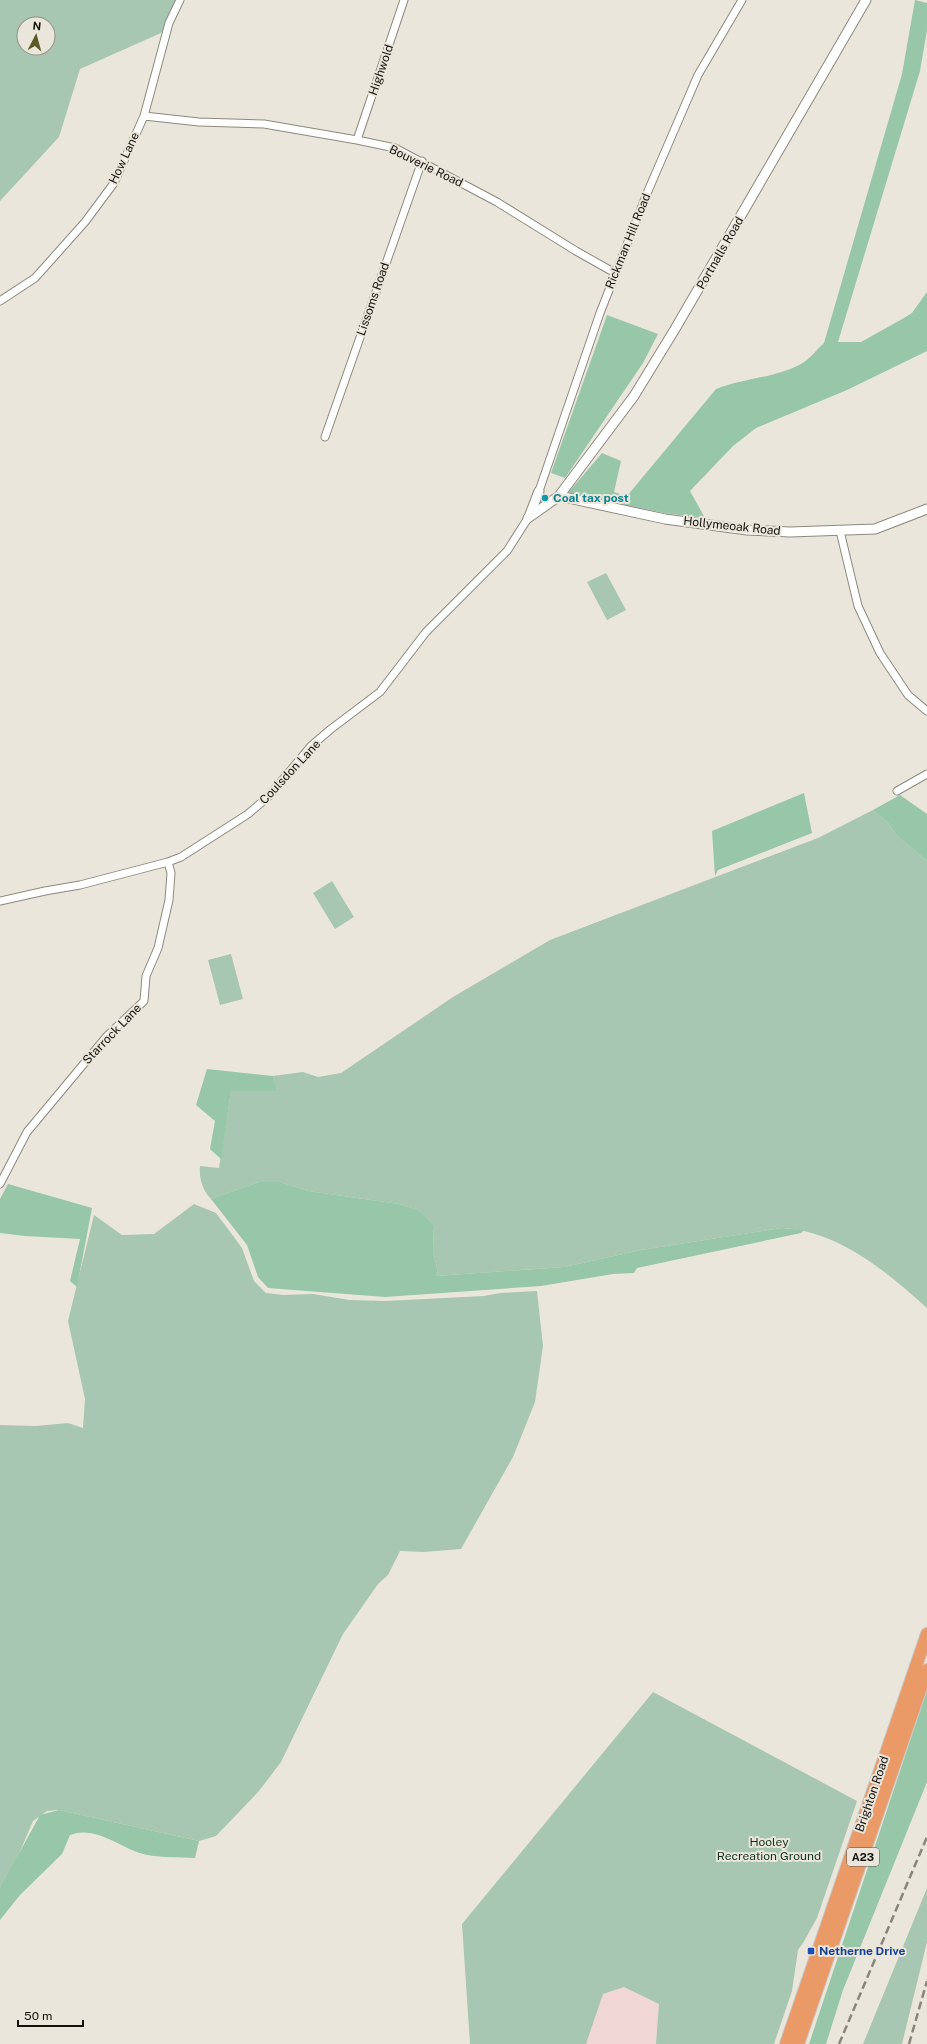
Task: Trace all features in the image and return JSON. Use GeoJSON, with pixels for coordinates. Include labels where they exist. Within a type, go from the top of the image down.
{"type":"FeatureCollection","features":[{"type":"Feature","properties":{"kind":"highway","name":"Brighton Road"},"geometry":{"type":"LineString","coordinates":[[786,2044],[927,1634]]}},
{"type":"Feature","properties":{"kind":"highway","name":"Brighton Road"},"geometry":{"type":"LineString","coordinates":[[798,2044],[927,1670]]}},
{"type":"Feature","properties":{"kind":"street","name":"How Lane"},"geometry":{"type":"LineString","coordinates":[[0,301],[35,278],[85,222],[114,183],[144,116],[169,23],[180,0]]}},
{"type":"Feature","properties":{"kind":"street","name":"Highwold"},"geometry":{"type":"LineString","coordinates":[[357,140],[404,0]]}},
{"type":"Feature","properties":{"kind":"street","name":"Rickman Hill Road"},"geometry":{"type":"LineString","coordinates":[[539,491],[615,273],[648,191],[698,75],[742,0]]}},
{"type":"Feature","properties":{"kind":"street","name":"Portnalls Road"},"geometry":{"type":"LineString","coordinates":[[559,496],[634,396],[670,339],[866,0]]}},
{"type":"Feature","properties":{"kind":"street","name":"Bouverie Road"},"geometry":{"type":"LineString","coordinates":[[144,116],[198,122],[264,124],[395,148],[498,202],[576,251],[615,273]]}},
{"type":"Feature","properties":{"kind":"street","name":"Lissoms Road"},"geometry":{"type":"LineString","coordinates":[[325,437],[422,161]]}},
{"type":"Feature","properties":{"kind":"street","name":"Coulsdon Lane"},"geometry":{"type":"LineString","coordinates":[[0,901],[45,890],[80,885],[168,862],[181,857],[248,814],[269,796],[311,746],[380,692],[426,632],[507,551],[528,518],[539,491]]}},
{"type":"Feature","properties":{"kind":"street","name":"Coulsdon Lane"},"geometry":{"type":"LineString","coordinates":[[528,518],[559,496]]}},
{"type":"Feature","properties":{"kind":"street","name":"Hollymeoak Road"},"geometry":{"type":"LineString","coordinates":[[559,496],[665,519],[747,530],[840,531],[875,529],[927,509]]}},
{"type":"Feature","properties":{"kind":"street"},"geometry":{"type":"LineString","coordinates":[[840,531],[858,606],[880,653],[908,695],[927,711]]}},
{"type":"Feature","properties":{"kind":"street"},"geometry":{"type":"LineString","coordinates":[[897,791],[927,774]]}},
{"type":"Feature","properties":{"kind":"street","name":"Starrock Lane"},"geometry":{"type":"LineString","coordinates":[[0,1184],[18,1145],[37,1119],[107,1036],[144,1001],[146,976],[158,948],[169,900],[171,873],[168,862]]}},
{"type":"Feature","properties":{"kind":"shaded area"},"geometry":{"type":"Polygon","coordinates":[[[624,1987],[659,2004],[656,2044],[586,2044],[603,1994],[624,1987]]]}},
{"type":"Feature","properties":{"kind":"green space"},"geometry":{"type":"Polygon","coordinates":[[[0,0],[177,0],[169,23],[161,33],[80,69],[59,137],[0,201],[0,0]]]}},
{"type":"Feature","properties":{"kind":"green space"},"geometry":{"type":"Polygon","coordinates":[[[915,0],[927,3],[927,30],[920,71],[838,342],[861,342],[904,318],[912,313],[927,292],[927,351],[847,390],[756,428],[733,446],[690,491],[705,518],[664,513],[568,493],[602,453],[621,461],[614,492],[627,496],[716,389],[737,382],[791,369],[804,362],[824,343],[902,74],[915,0]]]}},
{"type":"Feature","properties":{"kind":"green space"},"geometry":{"type":"Polygon","coordinates":[[[607,315],[658,334],[643,363],[565,478],[551,473],[607,315]]]}},
{"type":"Feature","properties":{"kind":"green space"},"geometry":{"type":"Polygon","coordinates":[[[606,573],[626,610],[607,620],[587,582],[606,573]]]}},
{"type":"Feature","properties":{"kind":"green space"},"geometry":{"type":"Polygon","coordinates":[[[804,793],[812,833],[718,870],[715,876],[712,831],[804,793]]]}},
{"type":"Feature","properties":{"kind":"green space"},"geometry":{"type":"Polygon","coordinates":[[[900,795],[927,814],[927,861],[896,835],[888,823],[873,810],[900,795]]]}},
{"type":"Feature","properties":{"kind":"green space"},"geometry":{"type":"Polygon","coordinates":[[[873,810],[888,823],[896,835],[927,861],[927,1308],[879,1268],[861,1256],[842,1245],[803,1231],[782,1228],[641,1250],[564,1267],[436,1276],[438,1272],[433,1251],[434,1230],[418,1210],[399,1204],[308,1191],[280,1182],[259,1182],[211,1199],[205,1192],[200,1175],[200,1166],[219,1168],[231,1091],[275,1091],[273,1076],[303,1072],[318,1077],[341,1073],[453,997],[550,940],[818,838],[873,810]]]}},
{"type":"Feature","properties":{"kind":"green space"},"geometry":{"type":"Polygon","coordinates":[[[332,881],[354,917],[335,929],[313,893],[332,881]]]}},
{"type":"Feature","properties":{"kind":"green space"},"geometry":{"type":"Polygon","coordinates":[[[231,954],[243,999],[220,1005],[208,960],[231,954]]]}},
{"type":"Feature","properties":{"kind":"green space"},"geometry":{"type":"Polygon","coordinates":[[[207,1069],[273,1076],[276,1091],[231,1091],[221,1159],[210,1149],[215,1121],[196,1105],[207,1069]]]}},
{"type":"Feature","properties":{"kind":"green space"},"geometry":{"type":"Polygon","coordinates":[[[259,1182],[280,1182],[308,1191],[399,1204],[418,1210],[434,1226],[433,1251],[438,1272],[436,1276],[564,1267],[641,1250],[782,1228],[804,1230],[801,1233],[637,1268],[634,1273],[613,1274],[541,1286],[385,1297],[268,1288],[258,1277],[247,1245],[211,1199],[259,1182]]]}},
{"type":"Feature","properties":{"kind":"green space"},"geometry":{"type":"Polygon","coordinates":[[[8,1184],[92,1208],[77,1287],[70,1281],[80,1239],[0,1233],[0,1199],[8,1184]]]}},
{"type":"Feature","properties":{"kind":"green space"},"geometry":{"type":"Polygon","coordinates":[[[194,1204],[216,1213],[242,1248],[254,1281],[266,1293],[284,1295],[313,1294],[350,1300],[385,1301],[484,1296],[500,1293],[537,1291],[543,1346],[535,1402],[513,1457],[461,1549],[424,1552],[400,1551],[388,1575],[378,1584],[343,1634],[281,1762],[259,1791],[216,1836],[199,1841],[59,1810],[47,1811],[33,1821],[9,1877],[0,1888],[0,1425],[36,1426],[68,1423],[83,1428],[85,1399],[68,1321],[94,1215],[122,1235],[154,1234],[194,1204]]]}},
{"type":"Feature","properties":{"kind":"green space"},"geometry":{"type":"Polygon","coordinates":[[[927,1690],[927,1782],[843,1990],[826,2044],[809,2044],[927,1690]]]}},
{"type":"Feature","properties":{"kind":"green space","name":"Hooley Recreation Ground"},"geometry":{"type":"Polygon","coordinates":[[[653,1692],[857,1801],[817,1918],[798,1950],[792,1991],[774,2044],[656,2044],[659,2004],[624,1987],[603,1994],[586,2044],[470,2044],[462,1924],[653,1692]]]}},
{"type":"Feature","properties":{"kind":"green space"},"geometry":{"type":"Polygon","coordinates":[[[59,1810],[199,1841],[195,1858],[166,1857],[139,1853],[110,1839],[90,1833],[70,1835],[62,1854],[20,1895],[0,1920],[0,1888],[40,1815],[59,1810]]]}},
{"type":"Feature","properties":{"kind":"green space"},"geometry":{"type":"Polygon","coordinates":[[[927,1888],[927,1942],[902,2044],[863,2044],[927,1888]]]}},
{"type":"Feature","properties":{"kind":"railway"},"geometry":{"type":"LineString","coordinates":[[839,2044],[927,1837]]}},
{"type":"Feature","properties":{"kind":"railway"},"geometry":{"type":"LineString","coordinates":[[909,2044],[927,1981]]}},
{"type":"Feature","properties":{"kind":"place","name":"Coal tax post"},"geometry":{"type":"Point","coordinates":[545,498]}},
{"type":"Feature","properties":{"kind":"place","name":"Netherne Drive"},"geometry":{"type":"Point","coordinates":[811,1951]}}]}
